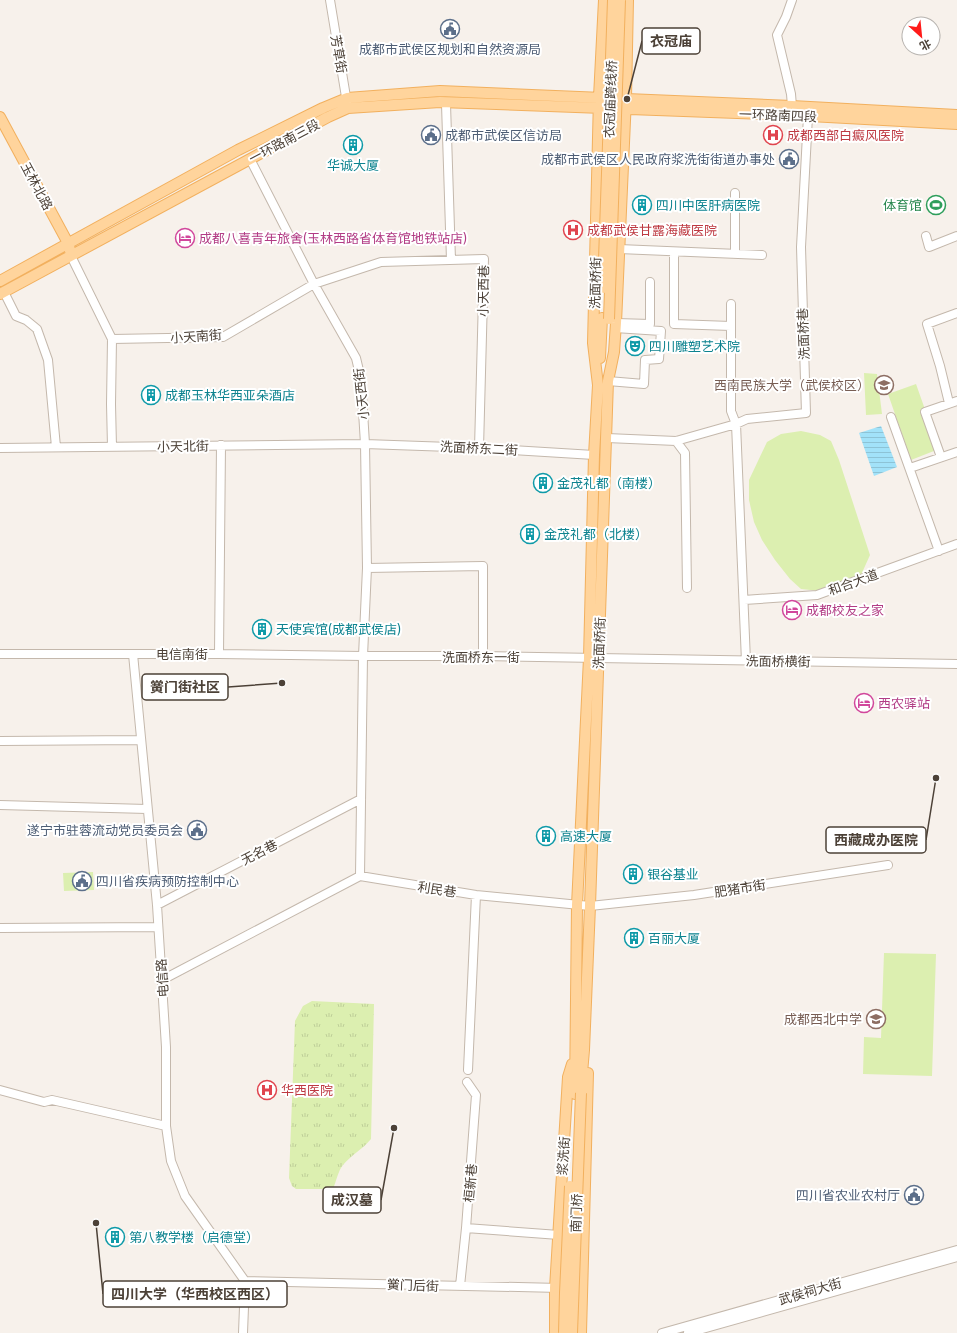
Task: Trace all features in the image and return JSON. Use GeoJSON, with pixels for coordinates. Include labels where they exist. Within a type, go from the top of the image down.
{"type":"FeatureCollection","features":[{"type":"Feature","properties":{"kind":"main road","name":"洗面桥街"},"geometry":{"type":"LineString","coordinates":[[598,385],[593,344],[599,97],[604,0]]}},
{"type":"Feature","properties":{"kind":"main road","name":"衣冠庙跨线桥"},"geometry":{"type":"LineString","coordinates":[[611,322],[613,0]]}},
{"type":"Feature","properties":{"kind":"main road","name":"衣冠庙跨线桥"},"geometry":{"type":"LineString","coordinates":[[611,322],[620,0]]}},
{"type":"Feature","properties":{"kind":"main road","name":"洗面桥街"},"geometry":{"type":"LineString","coordinates":[[577,905],[607,438],[611,322],[619,249],[626,98],[628,0]]}},
{"type":"Feature","properties":{"kind":"main road","name":"一环路南三段"},"geometry":{"type":"LineString","coordinates":[[0,281],[69,245],[238,150],[323,108],[347,103],[440,91],[599,97]]}},
{"type":"Feature","properties":{"kind":"main road","name":"一环路南四段"},"geometry":{"type":"LineString","coordinates":[[599,97],[957,115]]}},
{"type":"Feature","properties":{"kind":"main road","name":"一环路南三段"},"geometry":{"type":"LineString","coordinates":[[1,292],[328,118],[347,103],[440,102],[599,108]]}},
{"type":"Feature","properties":{"kind":"main road","name":"一环路南四段"},"geometry":{"type":"LineString","coordinates":[[599,108],[808,116],[957,124]]}},
{"type":"Feature","properties":{"kind":"main road","name":"玉林北路"},"geometry":{"type":"LineString","coordinates":[[0,117],[69,245],[70,256]]}},
{"type":"Feature","properties":{"kind":"main road","name":"洗面桥街"},"geometry":{"type":"LineString","coordinates":[[590,906],[594,658],[594,455],[598,385],[611,322]]}},
{"type":"Feature","properties":{"kind":"main road","name":"浆洗街"},"geometry":{"type":"LineString","coordinates":[[577,905],[580,1051],[588,1072],[581,1333]]}},
{"type":"Feature","properties":{"kind":"main road","name":"浆洗街"},"geometry":{"type":"LineString","coordinates":[[578,1094],[590,906]]}},
{"type":"Feature","properties":{"kind":"main road","name":"浆洗街"},"geometry":{"type":"LineString","coordinates":[[555,1333],[555,1288],[568,1077],[580,1051]]}},
{"type":"Feature","properties":{"kind":"main road","name":"南门桥"},"geometry":{"type":"LineString","coordinates":[[564,1333],[565,1293],[578,1094]]}},
{"type":"Feature","properties":{"kind":"main road","name":"南门桥"},"geometry":{"type":"LineString","coordinates":[[572,1333],[578,1094]]}},
{"type":"Feature","properties":{"kind":"street","name":"芳草街"},"geometry":{"type":"LineString","coordinates":[[330,0],[347,103]]}},
{"type":"Feature","properties":{"kind":"street"},"geometry":{"type":"LineString","coordinates":[[792,0],[777,35],[791,94],[792,106]]}},
{"type":"Feature","properties":{"kind":"street"},"geometry":{"type":"LineString","coordinates":[[446,104],[451,260]]}},
{"type":"Feature","properties":{"kind":"street","name":"洗面桥巷"},"geometry":{"type":"LineString","coordinates":[[736,424],[747,419],[806,413],[801,247],[808,116]]}},
{"type":"Feature","properties":{"kind":"street","name":"小天西街"},"geometry":{"type":"LineString","coordinates":[[250,159],[314,284],[356,358],[360,368],[365,444],[367,568],[363,656],[361,799]]}},
{"type":"Feature","properties":{"kind":"street"},"geometry":{"type":"LineString","coordinates":[[735,193],[735,254]]}},
{"type":"Feature","properties":{"kind":"street"},"geometry":{"type":"LineString","coordinates":[[926,236],[930,248],[956,238]]}},
{"type":"Feature","properties":{"kind":"street"},"geometry":{"type":"LineString","coordinates":[[619,249],[762,255]]}},
{"type":"Feature","properties":{"kind":"street"},"geometry":{"type":"LineString","coordinates":[[674,252],[674,324],[731,326]]}},
{"type":"Feature","properties":{"kind":"street"},"geometry":{"type":"LineString","coordinates":[[70,256],[112,339],[112,447]]}},
{"type":"Feature","properties":{"kind":"street","name":"小天西巷"},"geometry":{"type":"LineString","coordinates":[[314,284],[381,262],[484,259],[479,448]]}},
{"type":"Feature","properties":{"kind":"street"},"geometry":{"type":"LineString","coordinates":[[611,322],[650,324],[650,282]]}},
{"type":"Feature","properties":{"kind":"street","name":"小天南街"},"geometry":{"type":"LineString","coordinates":[[112,339],[222,337],[314,284]]}},
{"type":"Feature","properties":{"kind":"street"},"geometry":{"type":"LineString","coordinates":[[1,292],[16,316],[26,320],[37,329],[48,360],[56,447]]}},
{"type":"Feature","properties":{"kind":"street"},"geometry":{"type":"LineString","coordinates":[[731,304],[731,411],[736,424],[746,661]]}},
{"type":"Feature","properties":{"kind":"street"},"geometry":{"type":"LineString","coordinates":[[941,457],[925,412],[953,402],[927,324],[957,313]]}},
{"type":"Feature","properties":{"kind":"street"},"geometry":{"type":"LineString","coordinates":[[608,381],[644,384],[645,360],[659,359],[661,332],[611,322]]}},
{"type":"Feature","properties":{"kind":"street"},"geometry":{"type":"LineString","coordinates":[[891,417],[939,551]]}},
{"type":"Feature","properties":{"kind":"street"},"geometry":{"type":"LineString","coordinates":[[607,438],[676,441],[736,424]]}},
{"type":"Feature","properties":{"kind":"street"},"geometry":{"type":"LineString","coordinates":[[676,441],[685,453],[688,588]]}},
{"type":"Feature","properties":{"kind":"street","name":"洗面桥东二街"},"geometry":{"type":"LineString","coordinates":[[365,444],[479,448],[594,455]]}},
{"type":"Feature","properties":{"kind":"street","name":"小天北街"},"geometry":{"type":"LineString","coordinates":[[0,448],[365,444]]}},
{"type":"Feature","properties":{"kind":"street"},"geometry":{"type":"LineString","coordinates":[[219,654],[222,446]]}},
{"type":"Feature","properties":{"kind":"street"},"geometry":{"type":"LineString","coordinates":[[910,468],[957,452]]}},
{"type":"Feature","properties":{"kind":"street","name":"和合大道"},"geometry":{"type":"LineString","coordinates":[[744,600],[817,595],[957,544]]}},
{"type":"Feature","properties":{"kind":"street"},"geometry":{"type":"LineString","coordinates":[[367,568],[484,566],[483,656]]}},
{"type":"Feature","properties":{"kind":"street","name":"电信南街"},"geometry":{"type":"LineString","coordinates":[[0,654],[219,654],[363,656]]}},
{"type":"Feature","properties":{"kind":"street","name":"电信路"},"geometry":{"type":"LineString","coordinates":[[133,654],[157,905],[166,1047],[166,1126],[171,1161],[185,1196],[245,1281]]}},
{"type":"Feature","properties":{"kind":"street","name":"洗面桥东一街"},"geometry":{"type":"LineString","coordinates":[[363,656],[594,658]]}},
{"type":"Feature","properties":{"kind":"street","name":"洗面桥横街"},"geometry":{"type":"LineString","coordinates":[[594,658],[957,664]]}},
{"type":"Feature","properties":{"kind":"street"},"geometry":{"type":"LineString","coordinates":[[0,741],[141,740]]}},
{"type":"Feature","properties":{"kind":"street"},"geometry":{"type":"LineString","coordinates":[[162,980],[360,876],[361,799]]}},
{"type":"Feature","properties":{"kind":"street","name":"无名巷"},"geometry":{"type":"LineString","coordinates":[[157,905],[361,799]]}},
{"type":"Feature","properties":{"kind":"street"},"geometry":{"type":"LineString","coordinates":[[0,805],[147,809]]}},
{"type":"Feature","properties":{"kind":"street","name":"肥猪市街"},"geometry":{"type":"LineString","coordinates":[[590,906],[694,895],[888,866]]}},
{"type":"Feature","properties":{"kind":"street","name":"利民巷"},"geometry":{"type":"LineString","coordinates":[[360,876],[476,895],[590,906]]}},
{"type":"Feature","properties":{"kind":"street"},"geometry":{"type":"LineString","coordinates":[[468,1070],[476,895]]}},
{"type":"Feature","properties":{"kind":"street"},"geometry":{"type":"LineString","coordinates":[[0,928],[158,927]]}},
{"type":"Feature","properties":{"kind":"street","name":"桓新巷"},"geometry":{"type":"LineString","coordinates":[[460,1286],[476,1095],[467,1082]]}},
{"type":"Feature","properties":{"kind":"street"},"geometry":{"type":"LineString","coordinates":[[0,1090],[44,1102],[52,1100],[166,1126]]}},
{"type":"Feature","properties":{"kind":"street"},"geometry":{"type":"LineString","coordinates":[[466,1228],[559,1235]]}},
{"type":"Feature","properties":{"kind":"street","name":"武侯祠大街"},"geometry":{"type":"LineString","coordinates":[[662,1333],[957,1250]]}},
{"type":"Feature","properties":{"kind":"street","name":"武侯祠大街"},"geometry":{"type":"LineString","coordinates":[[688,1333],[957,1257]]}},
{"type":"Feature","properties":{"kind":"street"},"geometry":{"type":"LineString","coordinates":[[243,1333],[245,1281]]}},
{"type":"Feature","properties":{"kind":"street","name":"黉门后街"},"geometry":{"type":"LineString","coordinates":[[245,1281],[555,1288],[581,1290]]}},
{"type":"Feature","properties":{"kind":"green space"},"geometry":{"type":"Polygon","coordinates":[[[864,373],[877,374],[882,414],[866,415],[864,373]]]}},
{"type":"Feature","properties":{"kind":"green space"},"geometry":{"type":"Polygon","coordinates":[[[916,384],[939,449],[911,460],[888,394],[916,384]]]}},
{"type":"Feature","properties":{"kind":"green space"},"geometry":{"type":"Polygon","coordinates":[[[801,431],[820,435],[831,441],[839,460],[870,555],[861,575],[820,591],[801,589],[790,579],[775,560],[762,540],[754,522],[749,500],[749,480],[767,442],[781,434],[801,431]]]}},
{"type":"Feature","properties":{"kind":"green space"},"geometry":{"type":"Polygon","coordinates":[[[93,872],[94,890],[64,891],[63,873],[93,872]]]}},
{"type":"Feature","properties":{"kind":"green space"},"geometry":{"type":"Polygon","coordinates":[[[884,953],[936,954],[932,1076],[863,1074],[864,1037],[881,1038],[884,953]]]}},
{"type":"Feature","properties":{"kind":"green space"},"geometry":{"type":"Polygon","coordinates":[[[312,1001],[374,1004],[371,1139],[341,1167],[333,1189],[296,1189],[292,1186],[289,1178],[295,1021],[303,1006],[312,1001]]]}},
{"type":"Feature","properties":{"kind":"water"},"geometry":{"type":"Polygon","coordinates":[[[881,426],[897,467],[874,476],[859,433],[881,426]]]}},
{"type":"Feature","properties":{"kind":"place","name":"成都市武侯区规划和自然资源局"},"geometry":{"type":"Point","coordinates":[450,29]}},
{"type":"Feature","properties":{"kind":"place","name":"衣冠庙"},"geometry":{"type":"Point","coordinates":[627,99]}},
{"type":"Feature","properties":{"kind":"place","name":"成都市武侯区信访局"},"geometry":{"type":"Point","coordinates":[431,135]}},
{"type":"Feature","properties":{"kind":"place","name":"成都西部白癜风医院"},"geometry":{"type":"Point","coordinates":[773,135]}},
{"type":"Feature","properties":{"kind":"place","name":"华诚大厦"},"geometry":{"type":"Point","coordinates":[353,145]}},
{"type":"Feature","properties":{"kind":"place","name":"成都市武侯区人民政府浆洗街街道办事处"},"geometry":{"type":"Point","coordinates":[789,159]}},
{"type":"Feature","properties":{"kind":"place","name":"四川中医肝病医院"},"geometry":{"type":"Point","coordinates":[642,205]}},
{"type":"Feature","properties":{"kind":"place","name":"体育馆"},"geometry":{"type":"Point","coordinates":[936,205]}},
{"type":"Feature","properties":{"kind":"place","name":"成都武侯甘露海藏医院"},"geometry":{"type":"Point","coordinates":[573,230]}},
{"type":"Feature","properties":{"kind":"place","name":"成都八喜青年旅舍(玉林西路省体育馆地铁站店)"},"geometry":{"type":"Point","coordinates":[185,238]}},
{"type":"Feature","properties":{"kind":"place","name":"四川雕塑艺术院"},"geometry":{"type":"Point","coordinates":[635,346]}},
{"type":"Feature","properties":{"kind":"place","name":"西南民族大学（武侯校区）"},"geometry":{"type":"Point","coordinates":[884,385]}},
{"type":"Feature","properties":{"kind":"place","name":"成都玉林华西亚朵酒店"},"geometry":{"type":"Point","coordinates":[151,395]}},
{"type":"Feature","properties":{"kind":"place","name":"金茂礼都（南楼）"},"geometry":{"type":"Point","coordinates":[543,483]}},
{"type":"Feature","properties":{"kind":"place","name":"金茂礼都（北楼）"},"geometry":{"type":"Point","coordinates":[530,534]}},
{"type":"Feature","properties":{"kind":"place","name":"成都校友之家"},"geometry":{"type":"Point","coordinates":[792,610]}},
{"type":"Feature","properties":{"kind":"place","name":"天使宾馆(成都武侯店)"},"geometry":{"type":"Point","coordinates":[262,629]}},
{"type":"Feature","properties":{"kind":"place","name":"黉门街社区"},"geometry":{"type":"Point","coordinates":[282,683]}},
{"type":"Feature","properties":{"kind":"place","name":"西农驿站"},"geometry":{"type":"Point","coordinates":[864,703]}},
{"type":"Feature","properties":{"kind":"place","name":"西藏成办医院"},"geometry":{"type":"Point","coordinates":[936,778]}},
{"type":"Feature","properties":{"kind":"place","name":"遂宁市驻蓉流动党员委员会"},"geometry":{"type":"Point","coordinates":[197,830]}},
{"type":"Feature","properties":{"kind":"place","name":"高速大厦"},"geometry":{"type":"Point","coordinates":[546,836]}},
{"type":"Feature","properties":{"kind":"place","name":"银谷基业"},"geometry":{"type":"Point","coordinates":[633,874]}},
{"type":"Feature","properties":{"kind":"place","name":"四川省疾病预防控制中心"},"geometry":{"type":"Point","coordinates":[82,881]}},
{"type":"Feature","properties":{"kind":"place","name":"百丽大厦"},"geometry":{"type":"Point","coordinates":[634,938]}},
{"type":"Feature","properties":{"kind":"place","name":"成都西北中学"},"geometry":{"type":"Point","coordinates":[876,1019]}},
{"type":"Feature","properties":{"kind":"place","name":"华西医院"},"geometry":{"type":"Point","coordinates":[267,1090]}},
{"type":"Feature","properties":{"kind":"place","name":"成汉墓"},"geometry":{"type":"Point","coordinates":[394,1128]}},
{"type":"Feature","properties":{"kind":"place","name":"四川省农业农村厅"},"geometry":{"type":"Point","coordinates":[914,1195]}},
{"type":"Feature","properties":{"kind":"place","name":"四川大学（华西校区西区）"},"geometry":{"type":"Point","coordinates":[96,1223]}},
{"type":"Feature","properties":{"kind":"place","name":"第八教学楼（启德堂）"},"geometry":{"type":"Point","coordinates":[115,1237]}}]}
